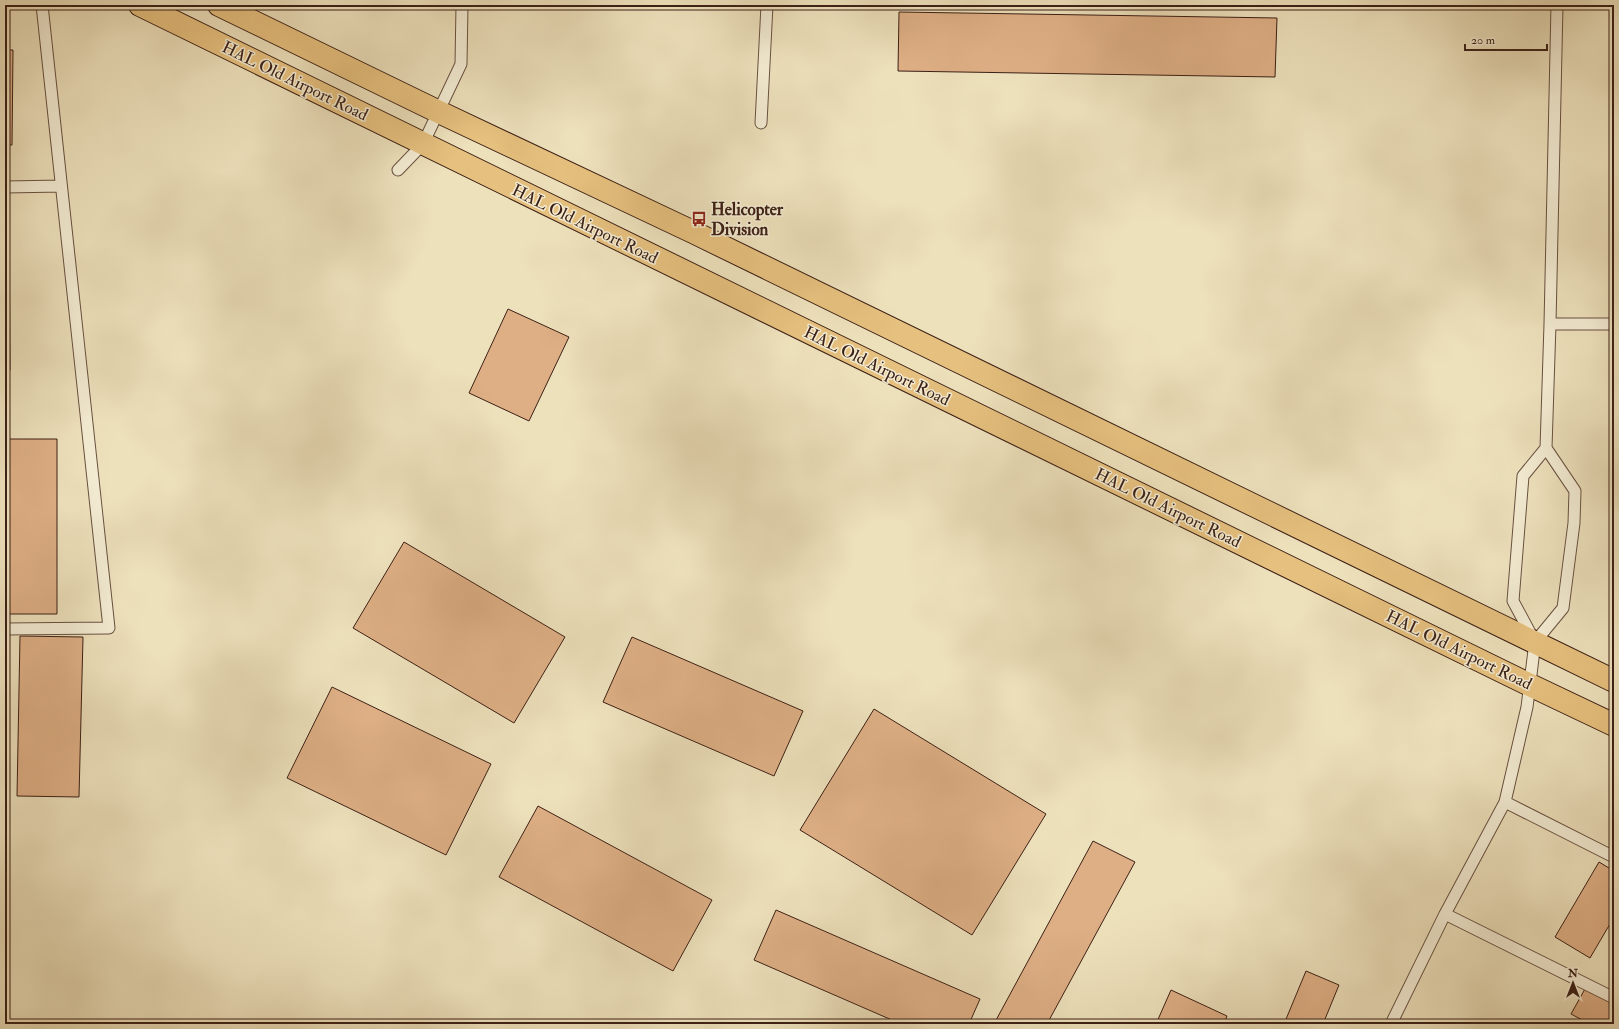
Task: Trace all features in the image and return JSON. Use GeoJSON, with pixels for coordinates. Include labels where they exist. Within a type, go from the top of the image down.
{"type":"FeatureCollection","features":[{"type":"Feature","properties":{"kind":"main road","name":"HAL Old Airport Road"},"geometry":{"type":"LineString","coordinates":[[140,5],[1614,725]]}},
{"type":"Feature","properties":{"kind":"main road","name":"HAL Old Airport Road"},"geometry":{"type":"LineString","coordinates":[[218,5],[439,112],[700,235],[1614,681]]}},
{"type":"Feature","properties":{"kind":"lane"},"geometry":{"type":"LineString","coordinates":[[5,629],[109,628],[42,5]]}},
{"type":"Feature","properties":{"kind":"lane"},"geometry":{"type":"LineString","coordinates":[[398,170],[423,144],[461,64],[462,5]]}},
{"type":"Feature","properties":{"kind":"lane"},"geometry":{"type":"LineString","coordinates":[[761,123],[767,5]]}},
{"type":"Feature","properties":{"kind":"lane"},"geometry":{"type":"LineString","coordinates":[[1534,642],[1563,608],[1574,517],[1575,491],[1546,448],[1557,5]]}},
{"type":"Feature","properties":{"kind":"lane"},"geometry":{"type":"LineString","coordinates":[[5,187],[61,186]]}},
{"type":"Feature","properties":{"kind":"lane"},"geometry":{"type":"LineString","coordinates":[[1550,324],[1614,324]]}},
{"type":"Feature","properties":{"kind":"lane"},"geometry":{"type":"LineString","coordinates":[[1391,1024],[1445,914],[1505,802],[1527,707],[1534,642],[1513,601],[1523,476],[1546,448]]}},
{"type":"Feature","properties":{"kind":"lane"},"geometry":{"type":"LineString","coordinates":[[1505,802],[1614,858]]}},
{"type":"Feature","properties":{"kind":"lane"},"geometry":{"type":"LineString","coordinates":[[1445,914],[1614,998]]}},
{"type":"Feature","properties":{"kind":"building"},"geometry":{"type":"Polygon","coordinates":[[[899,12],[1277,18],[1275,77],[898,71],[899,12]]]}},
{"type":"Feature","properties":{"kind":"building"},"geometry":{"type":"Polygon","coordinates":[[[5,50],[13,50],[12,145],[5,145],[5,50]]]}},
{"type":"Feature","properties":{"kind":"building"},"geometry":{"type":"Polygon","coordinates":[[[5,205],[9,205],[10,370],[5,370],[5,205]]]}},
{"type":"Feature","properties":{"kind":"building"},"geometry":{"type":"Polygon","coordinates":[[[508,309],[569,337],[529,421],[469,393],[508,309]]]}},
{"type":"Feature","properties":{"kind":"building"},"geometry":{"type":"Polygon","coordinates":[[[5,439],[57,439],[57,614],[5,614],[5,439]]]}},
{"type":"Feature","properties":{"kind":"building"},"geometry":{"type":"Polygon","coordinates":[[[404,542],[565,637],[514,723],[353,628],[404,542]]]}},
{"type":"Feature","properties":{"kind":"building"},"geometry":{"type":"Polygon","coordinates":[[[20,636],[83,637],[79,797],[17,796],[20,636]]]}},
{"type":"Feature","properties":{"kind":"building"},"geometry":{"type":"Polygon","coordinates":[[[632,637],[803,711],[774,776],[603,702],[632,637]]]}},
{"type":"Feature","properties":{"kind":"building"},"geometry":{"type":"Polygon","coordinates":[[[332,687],[491,764],[446,855],[287,778],[332,687]]]}},
{"type":"Feature","properties":{"kind":"building"},"geometry":{"type":"Polygon","coordinates":[[[874,709],[1046,814],[972,935],[800,830],[874,709]]]}},
{"type":"Feature","properties":{"kind":"building"},"geometry":{"type":"Polygon","coordinates":[[[538,806],[712,900],[673,971],[499,877],[538,806]]]}},
{"type":"Feature","properties":{"kind":"building"},"geometry":{"type":"Polygon","coordinates":[[[1093,841],[1135,862],[1047,1024],[999,1024],[995,1022],[1093,841]]]}},
{"type":"Feature","properties":{"kind":"building"},"geometry":{"type":"Polygon","coordinates":[[[1599,862],[1614,871],[1614,917],[1590,958],[1555,937],[1599,862]]]}},
{"type":"Feature","properties":{"kind":"building"},"geometry":{"type":"Polygon","coordinates":[[[776,910],[980,999],[969,1024],[901,1024],[754,960],[776,910]]]}},
{"type":"Feature","properties":{"kind":"building"},"geometry":{"type":"Polygon","coordinates":[[[1306,971],[1339,985],[1323,1024],[1284,1024],[1306,971]]]}},
{"type":"Feature","properties":{"kind":"building"},"geometry":{"type":"Polygon","coordinates":[[[1585,989],[1614,1004],[1614,1024],[1590,1024],[1571,1014],[1585,989]]]}},
{"type":"Feature","properties":{"kind":"building"},"geometry":{"type":"Polygon","coordinates":[[[1171,990],[1227,1016],[1224,1024],[1156,1024],[1171,990]]]}},
{"type":"Feature","properties":{"kind":"place","name":"Helicopter Division"},"geometry":{"type":"Point","coordinates":[699,219]}}]}
